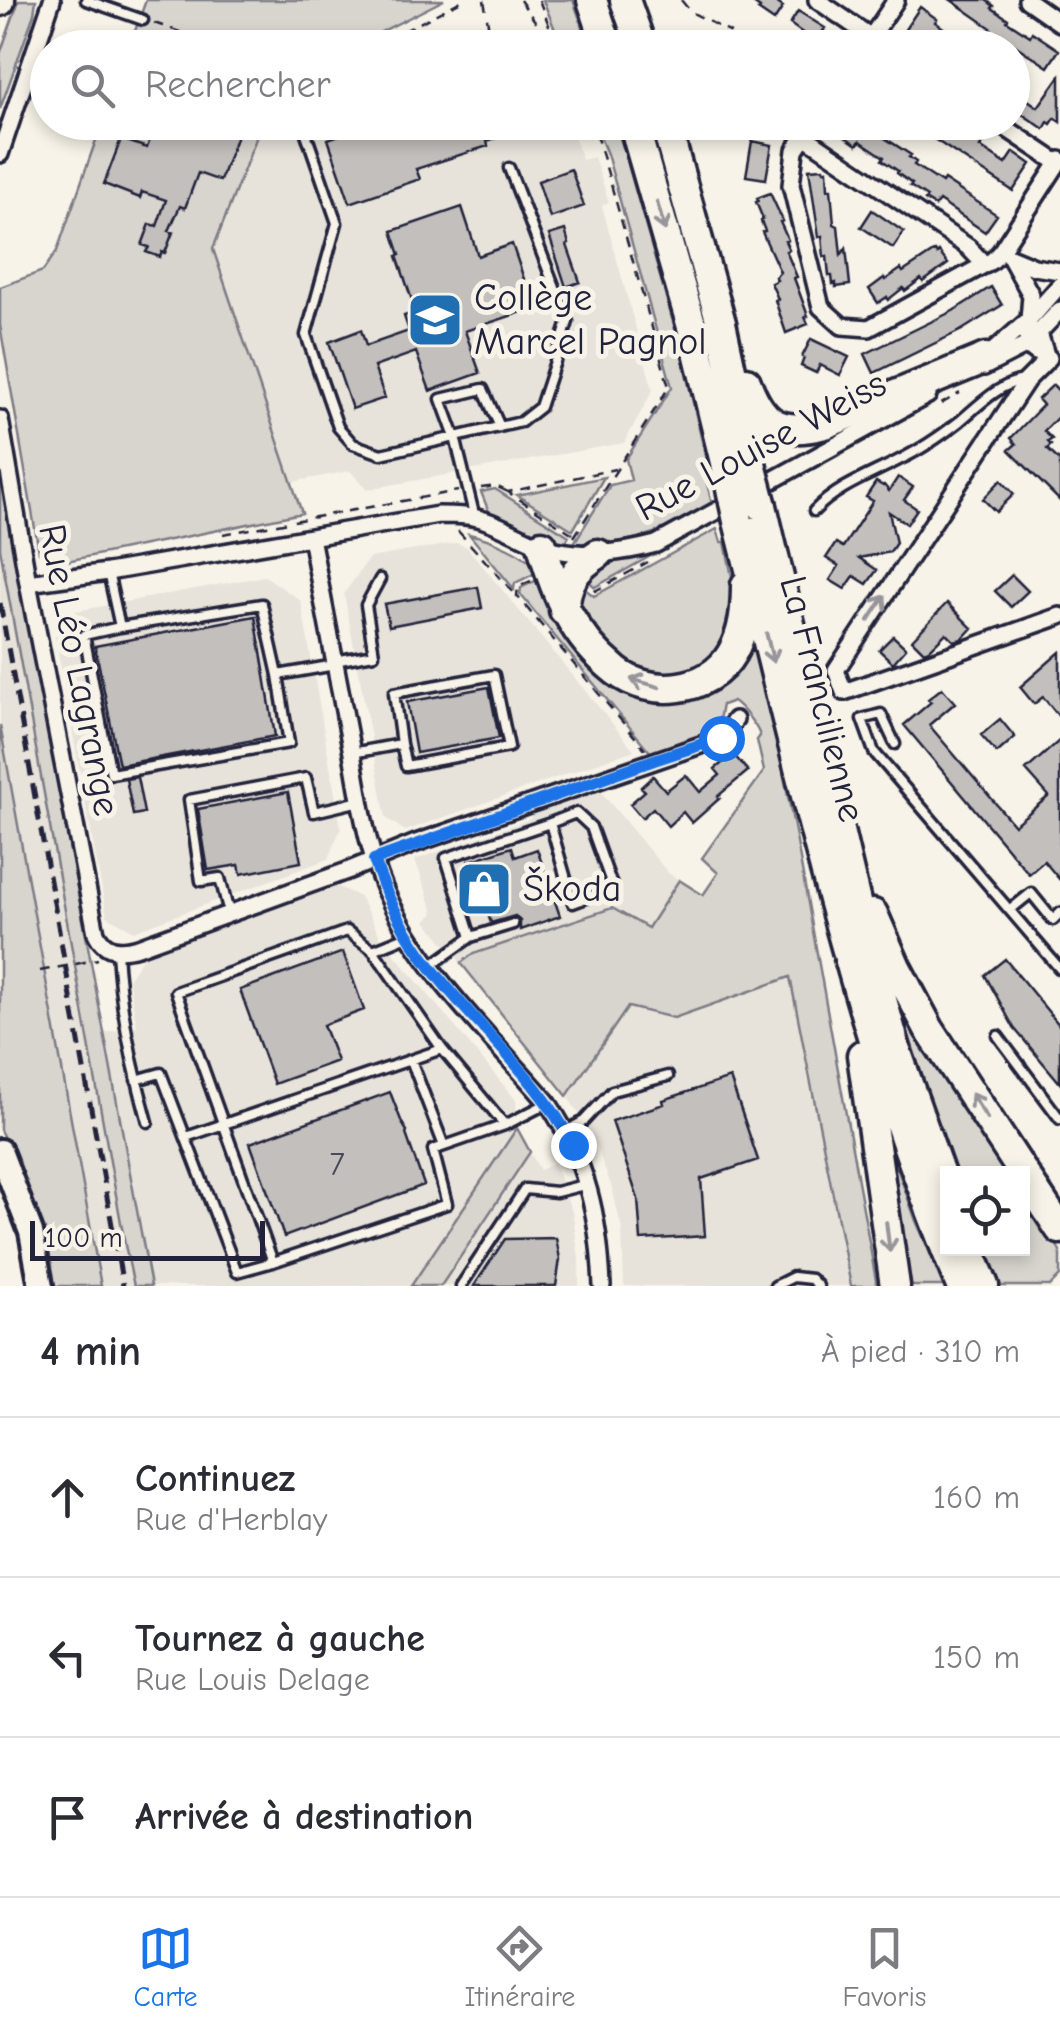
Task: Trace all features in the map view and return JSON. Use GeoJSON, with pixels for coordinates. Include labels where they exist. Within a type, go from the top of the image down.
{"type":"FeatureCollection","features":[{"type":"Feature","properties":{"kind":"highway"},"geometry":{"type":"LineString","coordinates":[[592,0],[602,30]]}},
{"type":"Feature","properties":{"kind":"highway"},"geometry":{"type":"LineString","coordinates":[[625,0],[636,30]]}},
{"type":"Feature","properties":{"kind":"highway","name":"La Francilienne"},"geometry":{"type":"LineString","coordinates":[[637,140],[741,476],[897,1053],[940,1174]]}},
{"type":"Feature","properties":{"kind":"highway","name":"La Francilienne"},"geometry":{"type":"LineString","coordinates":[[670,140],[721,324],[741,476]]}},
{"type":"Feature","properties":{"kind":"highway"},"geometry":{"type":"LineString","coordinates":[[721,324],[758,411],[768,421],[792,429],[825,424],[986,358]]}},
{"type":"Feature","properties":{"kind":"highway","name":"La Francilienne"},"geometry":{"type":"LineString","coordinates":[[750,513],[746,553],[846,951],[897,1118],[961,1286]]}},
{"type":"Feature","properties":{"kind":"highway"},"geometry":{"type":"LineString","coordinates":[[542,545],[564,610],[578,632],[623,676],[657,688],[690,685],[710,676],[726,662],[740,635],[746,553]]}},
{"type":"Feature","properties":{"kind":"highway"},"geometry":{"type":"LineString","coordinates":[[564,610],[568,582],[598,554]]}},
{"type":"Feature","properties":{"kind":"highway"},"geometry":{"type":"LineString","coordinates":[[844,849],[896,967],[930,1029],[1057,1223]]}},
{"type":"Feature","properties":{"kind":"highway"},"geometry":{"type":"LineString","coordinates":[[846,951],[895,1286]]}},
{"type":"Feature","properties":{"kind":"highway"},"geometry":{"type":"LineString","coordinates":[[971,1256],[984,1286]]}},
{"type":"Feature","properties":{"kind":"street"},"geometry":{"type":"LineString","coordinates":[[42,30],[52,0]]}},
{"type":"Feature","properties":{"kind":"street"},"geometry":{"type":"LineString","coordinates":[[817,0],[853,30]]}},
{"type":"Feature","properties":{"kind":"street"},"geometry":{"type":"LineString","coordinates":[[876,30],[896,0]]}},
{"type":"Feature","properties":{"kind":"street"},"geometry":{"type":"LineString","coordinates":[[1027,0],[1060,23]]}},
{"type":"Feature","properties":{"kind":"street"},"geometry":{"type":"LineString","coordinates":[[0,154],[30,65]]}},
{"type":"Feature","properties":{"kind":"street"},"geometry":{"type":"LineString","coordinates":[[802,140],[795,150],[791,184],[821,307],[842,326],[869,328],[1006,254],[1059,162],[1025,140]]}},
{"type":"Feature","properties":{"kind":"street"},"geometry":{"type":"LineString","coordinates":[[824,140],[986,264]]}},
{"type":"Feature","properties":{"kind":"street"},"geometry":{"type":"LineString","coordinates":[[1006,254],[1034,268],[1060,271]]}},
{"type":"Feature","properties":{"kind":"street"},"geometry":{"type":"LineString","coordinates":[[1006,254],[1029,289],[1031,318],[1043,352]]}},
{"type":"Feature","properties":{"kind":"street"},"geometry":{"type":"LineString","coordinates":[[963,376],[1031,318],[1058,287]]}},
{"type":"Feature","properties":{"kind":"street"},"geometry":{"type":"LineString","coordinates":[[1058,287],[1056,314],[1043,352],[1027,380],[836,670],[844,692],[1060,616]]}},
{"type":"Feature","properties":{"kind":"street","name":"Rue Louise Weiss"},"geometry":{"type":"LineString","coordinates":[[28,583],[438,515],[475,518],[566,551],[628,551],[656,544],[963,376],[1043,352]]}},
{"type":"Feature","properties":{"kind":"street","name":"Rue Léo Lagrange"},"geometry":{"type":"LineString","coordinates":[[0,419],[96,933],[107,947],[118,951]]}},
{"type":"Feature","properties":{"kind":"street"},"geometry":{"type":"LineString","coordinates":[[311,537],[360,801],[374,860],[391,904],[429,966],[548,1102],[566,1131],[588,1184],[600,1240],[602,1286]]}},
{"type":"Feature","properties":{"kind":"street"},"geometry":{"type":"LineString","coordinates":[[118,951],[721,738],[734,720]]}},
{"type":"Feature","properties":{"kind":"street"},"geometry":{"type":"LineString","coordinates":[[0,1151],[30,1232],[41,1286]]}},
{"type":"Feature","properties":{"kind":"street"},"geometry":{"type":"LineString","coordinates":[[0,1190],[22,1251],[28,1286]]}},
{"type":"Feature","properties":{"kind":"lane"},"geometry":{"type":"LineString","coordinates":[[86,0],[143,20]]}},
{"type":"Feature","properties":{"kind":"lane"},"geometry":{"type":"LineString","coordinates":[[308,140],[337,223],[306,335],[338,428],[352,444],[381,454],[521,422],[540,407],[568,322],[509,168]]}},
{"type":"Feature","properties":{"kind":"lane"},"geometry":{"type":"LineString","coordinates":[[814,511],[828,496],[947,431],[995,393],[1027,380]]}},
{"type":"Feature","properties":{"kind":"lane"},"geometry":{"type":"LineString","coordinates":[[475,518],[455,437],[440,399],[483,390],[500,427]]}},
{"type":"Feature","properties":{"kind":"lane"},"geometry":{"type":"LineString","coordinates":[[108,572],[120,628]]}},
{"type":"Feature","properties":{"kind":"lane"},"geometry":{"type":"LineString","coordinates":[[278,675],[374,654],[366,604],[380,579]]}},
{"type":"Feature","properties":{"kind":"lane"},"geometry":{"type":"LineString","coordinates":[[262,604],[289,743],[111,774],[84,635],[120,628],[262,604]]}},
{"type":"Feature","properties":{"kind":"lane"},"geometry":{"type":"LineString","coordinates":[[494,675],[509,748],[406,766],[401,744],[394,693],[494,675]]}},
{"type":"Feature","properties":{"kind":"lane"},"geometry":{"type":"LineString","coordinates":[[895,744],[881,714],[862,719],[874,752],[1060,969]]}},
{"type":"Feature","properties":{"kind":"lane"},"geometry":{"type":"LineString","coordinates":[[352,753],[401,744]]}},
{"type":"Feature","properties":{"kind":"lane"},"geometry":{"type":"LineString","coordinates":[[229,913],[220,878],[201,882],[189,800],[306,778],[314,812],[360,801]]}},
{"type":"Feature","properties":{"kind":"lane"},"geometry":{"type":"LineString","coordinates":[[471,937],[446,858],[576,813],[591,827],[613,888],[574,903],[550,823]]}},
{"type":"Feature","properties":{"kind":"lane"},"geometry":{"type":"LineString","coordinates":[[1010,910],[1031,893],[1053,920],[1060,913]]}},
{"type":"Feature","properties":{"kind":"lane"},"geometry":{"type":"LineString","coordinates":[[429,966],[471,937],[513,924]]}},
{"type":"Feature","properties":{"kind":"lane"},"geometry":{"type":"LineString","coordinates":[[273,1262],[176,992],[347,931],[373,950],[442,1048],[505,1124]]}},
{"type":"Feature","properties":{"kind":"lane"},"geometry":{"type":"LineString","coordinates":[[373,950],[410,935]]}},
{"type":"Feature","properties":{"kind":"lane"},"geometry":{"type":"LineString","coordinates":[[118,951],[119,990],[148,1122]]}},
{"type":"Feature","properties":{"kind":"lane"},"geometry":{"type":"LineString","coordinates":[[998,1036],[1060,1119]]}},
{"type":"Feature","properties":{"kind":"lane"},"geometry":{"type":"LineString","coordinates":[[186,1137],[442,1048]]}},
{"type":"Feature","properties":{"kind":"lane"},"geometry":{"type":"LineString","coordinates":[[411,1060],[444,1146]]}},
{"type":"Feature","properties":{"kind":"lane"},"geometry":{"type":"LineString","coordinates":[[136,1080],[161,1073],[237,1272],[447,1204],[434,1150],[505,1124],[548,1102]]}},
{"type":"Feature","properties":{"kind":"lane"},"geometry":{"type":"LineString","coordinates":[[566,1131],[584,1121],[612,1091],[668,1076]]}},
{"type":"Feature","properties":{"kind":"lane"},"geometry":{"type":"LineString","coordinates":[[461,1286],[525,1189],[556,1192],[588,1184]]}},
{"type":"Feature","properties":{"kind":"lane"},"geometry":{"type":"LineString","coordinates":[[775,1286],[793,1278],[813,1284]]}},
{"type":"Feature","properties":{"kind":"path"},"geometry":{"type":"LineString","coordinates":[[406,30],[462,0]]}},
{"type":"Feature","properties":{"kind":"path"},"geometry":{"type":"LineString","coordinates":[[484,0],[489,30]]}},
{"type":"Feature","properties":{"kind":"path"},"geometry":{"type":"LineString","coordinates":[[520,0],[542,30]]}},
{"type":"Feature","properties":{"kind":"path"},"geometry":{"type":"LineString","coordinates":[[539,0],[550,30]]}},
{"type":"Feature","properties":{"kind":"path"},"geometry":{"type":"LineString","coordinates":[[681,0],[691,12],[724,30]]}},
{"type":"Feature","properties":{"kind":"path"},"geometry":{"type":"LineString","coordinates":[[143,20],[173,30]]}},
{"type":"Feature","properties":{"kind":"path"},"geometry":{"type":"LineString","coordinates":[[224,534],[496,486],[574,535],[668,388],[598,140]]}},
{"type":"Feature","properties":{"kind":"path"},"geometry":{"type":"LineString","coordinates":[[508,492],[616,468]]}},
{"type":"Feature","properties":{"kind":"path"},"geometry":{"type":"LineString","coordinates":[[451,492],[450,516],[457,529],[517,596]]}},
{"type":"Feature","properties":{"kind":"path"},"geometry":{"type":"LineString","coordinates":[[40,971],[76,964]]}},
{"type":"Feature","properties":{"kind":"shaded area"},"geometry":{"type":"Polygon","coordinates":[[[19,0],[36,0],[34,14],[0,109],[0,54],[19,0]]]}},
{"type":"Feature","properties":{"kind":"shaded area"},"geometry":{"type":"Polygon","coordinates":[[[146,0],[444,0],[385,30],[135,30],[146,0]]]}},
{"type":"Feature","properties":{"kind":"shaded area"},"geometry":{"type":"Polygon","coordinates":[[[543,0],[573,0],[584,30],[555,30],[543,0]]]}},
{"type":"Feature","properties":{"kind":"shaded area"},"geometry":{"type":"Polygon","coordinates":[[[96,140],[255,140],[213,249],[302,513],[57,563],[39,552],[0,325],[0,287],[43,271],[57,251],[96,140]]]}},
{"type":"Feature","properties":{"kind":"shaded area","name":"Collège Marcel Pagnol"},"geometry":{"type":"Polygon","coordinates":[[[255,140],[576,140],[582,160],[594,157],[609,202],[602,206],[653,390],[624,443],[368,489],[350,471],[292,482],[213,249],[255,140]]]}},
{"type":"Feature","properties":{"kind":"shaded area"},"geometry":{"type":"Polygon","coordinates":[[[601,140],[621,140],[679,343],[708,467],[705,475],[712,504],[646,536],[574,543],[610,485],[631,480],[626,459],[672,387],[601,140]]]}},
{"type":"Feature","properties":{"kind":"shaded area"},"geometry":{"type":"Polygon","coordinates":[[[0,472],[151,1286],[134,1286],[125,1245],[0,548],[0,472]]]}},
{"type":"Feature","properties":{"kind":"shaded area"},"geometry":{"type":"Polygon","coordinates":[[[604,477],[573,530],[517,495],[604,477]]]}},
{"type":"Feature","properties":{"kind":"shaded area"},"geometry":{"type":"Polygon","coordinates":[[[495,489],[569,536],[565,543],[525,530],[489,512],[481,492],[495,489]]]}},
{"type":"Feature","properties":{"kind":"shaded area"},"geometry":{"type":"Polygon","coordinates":[[[717,529],[721,542],[725,542],[735,610],[725,646],[694,673],[661,678],[627,665],[577,613],[576,582],[594,596],[717,529]]]}},
{"type":"Feature","properties":{"kind":"shaded area"},"geometry":{"type":"Polygon","coordinates":[[[469,534],[518,553],[538,572],[515,583],[514,589],[469,534]]]}},
{"type":"Feature","properties":{"kind":"shaded area"},"geometry":{"type":"Polygon","coordinates":[[[457,543],[467,547],[634,750],[405,831],[386,818],[344,594],[369,558],[457,543]]]}},
{"type":"Feature","properties":{"kind":"shaded area"},"geometry":{"type":"Polygon","coordinates":[[[0,548],[134,1286],[101,1286],[77,1154],[0,725],[0,548]]]}},
{"type":"Feature","properties":{"kind":"shaded area"},"geometry":{"type":"Polygon","coordinates":[[[665,548],[595,587],[582,575],[604,561],[642,557],[665,548]]]}},
{"type":"Feature","properties":{"kind":"shaded area"},"geometry":{"type":"Polygon","coordinates":[[[265,576],[301,601],[341,828],[328,859],[134,931],[107,916],[83,791],[89,790],[86,772],[80,773],[55,636],[71,612],[265,576]]]}},
{"type":"Feature","properties":{"kind":"shaded area"},"geometry":{"type":"Polygon","coordinates":[[[545,576],[559,627],[650,697],[749,637],[759,650],[877,1286],[851,1286],[790,977],[674,1018],[628,1007],[567,1096],[461,963],[473,954],[612,908],[648,928],[679,880],[703,895],[718,873],[702,858],[764,771],[757,740],[759,732],[733,701],[722,705],[713,734],[651,753],[520,594],[521,588],[545,576]]]}},
{"type":"Feature","properties":{"kind":"shaded area"},"geometry":{"type":"Polygon","coordinates":[[[0,725],[101,1286],[55,1286],[42,1225],[0,1130],[0,725]]]}},
{"type":"Feature","properties":{"kind":"shaded area"},"geometry":{"type":"Polygon","coordinates":[[[597,787],[668,873],[679,880],[648,928],[611,908],[473,954],[461,963],[426,921],[434,913],[415,860],[530,819],[533,810],[597,787]]]}},
{"type":"Feature","properties":{"kind":"shaded area"},"geometry":{"type":"Polygon","coordinates":[[[334,885],[360,897],[381,938],[516,1100],[517,1128],[411,1286],[151,1286],[105,1033],[137,1026],[128,979],[146,953],[334,885]]]}},
{"type":"Feature","properties":{"kind":"shaded area"},"geometry":{"type":"Polygon","coordinates":[[[790,977],[851,1286],[624,1286],[622,1230],[612,1188],[591,1132],[567,1096],[628,1007],[674,1018],[790,977]]]}},
{"type":"Feature","properties":{"kind":"shaded area"},"geometry":{"type":"Polygon","coordinates":[[[895,992],[1007,1166],[953,1166],[895,992]]]}},
{"type":"Feature","properties":{"kind":"shaded area"},"geometry":{"type":"Polygon","coordinates":[[[517,1128],[530,1152],[441,1286],[411,1286],[517,1128]]]}},
{"type":"Feature","properties":{"kind":"shaded area"},"geometry":{"type":"Polygon","coordinates":[[[891,1151],[945,1286],[905,1286],[886,1152],[891,1151]]]}},
{"type":"Feature","properties":{"kind":"shaded area"},"geometry":{"type":"Polygon","coordinates":[[[530,1152],[540,1170],[554,1163],[573,1215],[579,1286],[441,1286],[530,1152]]]}},
{"type":"Feature","properties":{"kind":"shaded area"},"geometry":{"type":"Polygon","coordinates":[[[1030,1203],[1060,1252],[1060,1276],[1050,1286],[1001,1286],[989,1256],[1030,1256],[1030,1203]]]}},
{"type":"Feature","properties":{"kind":"building"},"geometry":{"type":"Polygon","coordinates":[[[749,0],[773,0],[783,7],[774,21],[749,0]]]}},
{"type":"Feature","properties":{"kind":"building"},"geometry":{"type":"Polygon","coordinates":[[[951,0],[986,0],[1021,30],[991,28],[951,0]]]}},
{"type":"Feature","properties":{"kind":"building"},"geometry":{"type":"Polygon","coordinates":[[[920,7],[946,30],[905,30],[920,7]]]}},
{"type":"Feature","properties":{"kind":"building"},"geometry":{"type":"Polygon","coordinates":[[[798,11],[825,28],[798,30],[790,24],[798,11]]]}},
{"type":"Feature","properties":{"kind":"building"},"geometry":{"type":"Polygon","coordinates":[[[1032,32],[1059,50],[1048,67],[1030,55],[1032,32]]]}},
{"type":"Feature","properties":{"kind":"building"},"geometry":{"type":"Polygon","coordinates":[[[1060,76],[1060,122],[1055,118],[1044,129],[1030,119],[1030,101],[1038,107],[1060,76]]]}},
{"type":"Feature","properties":{"kind":"building"},"geometry":{"type":"Polygon","coordinates":[[[121,140],[147,148],[150,140],[235,140],[220,181],[198,173],[160,257],[146,252],[149,247],[142,245],[150,224],[157,226],[166,200],[142,192],[140,198],[104,184],[121,140]]]}},
{"type":"Feature","properties":{"kind":"building"},"geometry":{"type":"Polygon","coordinates":[[[328,140],[490,140],[488,146],[416,169],[420,179],[350,203],[328,140]]]}},
{"type":"Feature","properties":{"kind":"building"},"geometry":{"type":"Polygon","coordinates":[[[850,140],[888,140],[911,155],[914,165],[997,215],[985,232],[939,201],[935,206],[925,200],[927,197],[882,160],[884,157],[860,141],[857,145],[850,140]]]}},
{"type":"Feature","properties":{"kind":"building"},"geometry":{"type":"Polygon","coordinates":[[[936,140],[976,140],[1006,164],[1014,152],[1031,164],[1013,191],[936,140]]]}},
{"type":"Feature","properties":{"kind":"building"},"geometry":{"type":"Polygon","coordinates":[[[752,141],[772,145],[766,179],[746,176],[752,141]]]}},
{"type":"Feature","properties":{"kind":"building"},"geometry":{"type":"Polygon","coordinates":[[[571,169],[584,206],[550,218],[538,181],[571,169]]]}},
{"type":"Feature","properties":{"kind":"building"},"geometry":{"type":"Polygon","coordinates":[[[809,169],[827,170],[831,189],[841,255],[846,248],[850,285],[833,284],[822,236],[819,237],[809,169]]]}},
{"type":"Feature","properties":{"kind":"building"},"geometry":{"type":"Polygon","coordinates":[[[770,193],[783,221],[780,222],[789,250],[786,251],[808,316],[808,324],[786,333],[771,283],[780,272],[762,232],[763,219],[756,202],[770,193]]]}},
{"type":"Feature","properties":{"kind":"building"},"geometry":{"type":"Polygon","coordinates":[[[462,207],[478,256],[512,244],[534,308],[465,331],[480,373],[430,391],[416,352],[374,367],[385,398],[352,409],[329,342],[361,330],[366,346],[409,331],[404,316],[416,312],[392,231],[462,207]]]}},
{"type":"Feature","properties":{"kind":"building"},"geometry":{"type":"Polygon","coordinates":[[[872,210],[904,232],[893,248],[861,227],[872,210]]]}},
{"type":"Feature","properties":{"kind":"building"},"geometry":{"type":"Polygon","coordinates":[[[565,230],[580,282],[566,287],[549,235],[565,230]]]}},
{"type":"Feature","properties":{"kind":"building"},"geometry":{"type":"Polygon","coordinates":[[[935,251],[948,264],[923,282],[921,279],[878,303],[869,289],[935,251]]]}},
{"type":"Feature","properties":{"kind":"building"},"geometry":{"type":"Polygon","coordinates":[[[991,287],[1002,305],[962,330],[874,373],[865,354],[953,311],[991,287]]]}},
{"type":"Feature","properties":{"kind":"building"},"geometry":{"type":"Polygon","coordinates":[[[811,339],[849,357],[840,375],[820,365],[816,373],[801,366],[811,339]]]}},
{"type":"Feature","properties":{"kind":"building"},"geometry":{"type":"Polygon","coordinates":[[[1053,385],[1060,392],[1060,415],[1044,431],[1052,439],[1047,449],[1060,461],[1060,501],[1009,450],[1016,444],[1011,438],[1043,405],[1038,399],[1053,385]]]}},
{"type":"Feature","properties":{"kind":"building"},"geometry":{"type":"Polygon","coordinates":[[[898,477],[913,487],[904,500],[917,509],[907,524],[889,512],[896,543],[890,552],[859,558],[877,570],[867,584],[854,576],[845,589],[830,580],[839,566],[826,558],[836,543],[843,547],[873,501],[866,497],[876,482],[889,491],[898,477]]]}},
{"type":"Feature","properties":{"kind":"building"},"geometry":{"type":"Polygon","coordinates":[[[1001,480],[1014,494],[996,512],[983,499],[1001,480]]]}},
{"type":"Feature","properties":{"kind":"building"},"geometry":{"type":"Polygon","coordinates":[[[1012,575],[1028,591],[1011,607],[995,591],[1012,575]]]}},
{"type":"Feature","properties":{"kind":"building"},"geometry":{"type":"Polygon","coordinates":[[[478,587],[482,608],[389,626],[384,604],[478,587]]]}},
{"type":"Feature","properties":{"kind":"building"},"geometry":{"type":"Polygon","coordinates":[[[947,603],[972,628],[962,639],[954,641],[946,633],[924,652],[912,640],[947,603]]]}},
{"type":"Feature","properties":{"kind":"building"},"geometry":{"type":"Polygon","coordinates":[[[255,616],[275,736],[119,765],[95,646],[255,616]]]}},
{"type":"Feature","properties":{"kind":"building"},"geometry":{"type":"Polygon","coordinates":[[[893,636],[906,648],[893,663],[879,650],[893,636]]]}},
{"type":"Feature","properties":{"kind":"building"},"geometry":{"type":"Polygon","coordinates":[[[1060,652],[1060,718],[1043,697],[1034,704],[1020,687],[1060,652]]]}},
{"type":"Feature","properties":{"kind":"building"},"geometry":{"type":"Polygon","coordinates":[[[489,687],[499,738],[416,753],[407,702],[489,687]]]}},
{"type":"Feature","properties":{"kind":"building"},"geometry":{"type":"Polygon","coordinates":[[[942,688],[955,703],[929,725],[1014,825],[1049,796],[1026,770],[1060,740],[1060,880],[1044,861],[1029,874],[904,725],[942,688]]]}},
{"type":"Feature","properties":{"kind":"building"},"geometry":{"type":"Polygon","coordinates":[[[1000,719],[1015,737],[997,753],[981,735],[1000,719]]]}},
{"type":"Feature","properties":{"kind":"building"},"geometry":{"type":"Polygon","coordinates":[[[733,754],[748,771],[692,823],[683,812],[668,826],[653,808],[642,818],[630,804],[645,791],[641,787],[653,776],[666,791],[686,775],[700,792],[720,775],[715,769],[733,754]]]}},
{"type":"Feature","properties":{"kind":"building"},"geometry":{"type":"Polygon","coordinates":[[[137,777],[144,813],[133,815],[126,779],[137,777]]]}},
{"type":"Feature","properties":{"kind":"building"},"geometry":{"type":"Polygon","coordinates":[[[288,792],[301,862],[241,874],[239,865],[208,870],[198,809],[288,792]]]}},
{"type":"Feature","properties":{"kind":"building"},"geometry":{"type":"Polygon","coordinates":[[[512,847],[515,857],[537,849],[560,916],[520,930],[520,921],[515,916],[491,923],[469,861],[512,847]]]}},
{"type":"Feature","properties":{"kind":"building"},"geometry":{"type":"Polygon","coordinates":[[[343,952],[364,1010],[323,1025],[337,1061],[274,1084],[240,990],[343,952]]]}},
{"type":"Feature","properties":{"kind":"building"},"geometry":{"type":"Polygon","coordinates":[[[1005,959],[1060,1026],[1060,1083],[1014,1028],[985,975],[1005,959]]]}},
{"type":"Feature","properties":{"kind":"building"},"geometry":{"type":"Polygon","coordinates":[[[730,1078],[758,1160],[701,1179],[705,1236],[641,1240],[638,1199],[612,1121],[730,1078]]]}},
{"type":"Feature","properties":{"kind":"building"},"geometry":{"type":"Polygon","coordinates":[[[390,1092],[424,1185],[284,1237],[250,1143],[390,1092]]]}},
{"type":"Feature","properties":{"kind":"building"},"geometry":{"type":"Polygon","coordinates":[[[556,1238],[560,1259],[556,1286],[474,1286],[505,1239],[556,1238]]]}},
{"type":"Feature","properties":{"kind":"railway"},"geometry":{"type":"LineString","coordinates":[[0,603],[123,1286]]}},
{"type":"Feature","properties":{"kind":"place","name":"Collège Marcel Pagnol"},"geometry":{"type":"Point","coordinates":[435,320]}},
{"type":"Feature","properties":{"kind":"place","name":"Škoda"},"geometry":{"type":"Point","coordinates":[484,889]}},
{"type":"Feature","properties":{"kind":"route"},"geometry":{"type":"LineString","coordinates":[[573,1145],[548,1102],[429,966],[391,904],[374,860],[721,738]]}}]}
